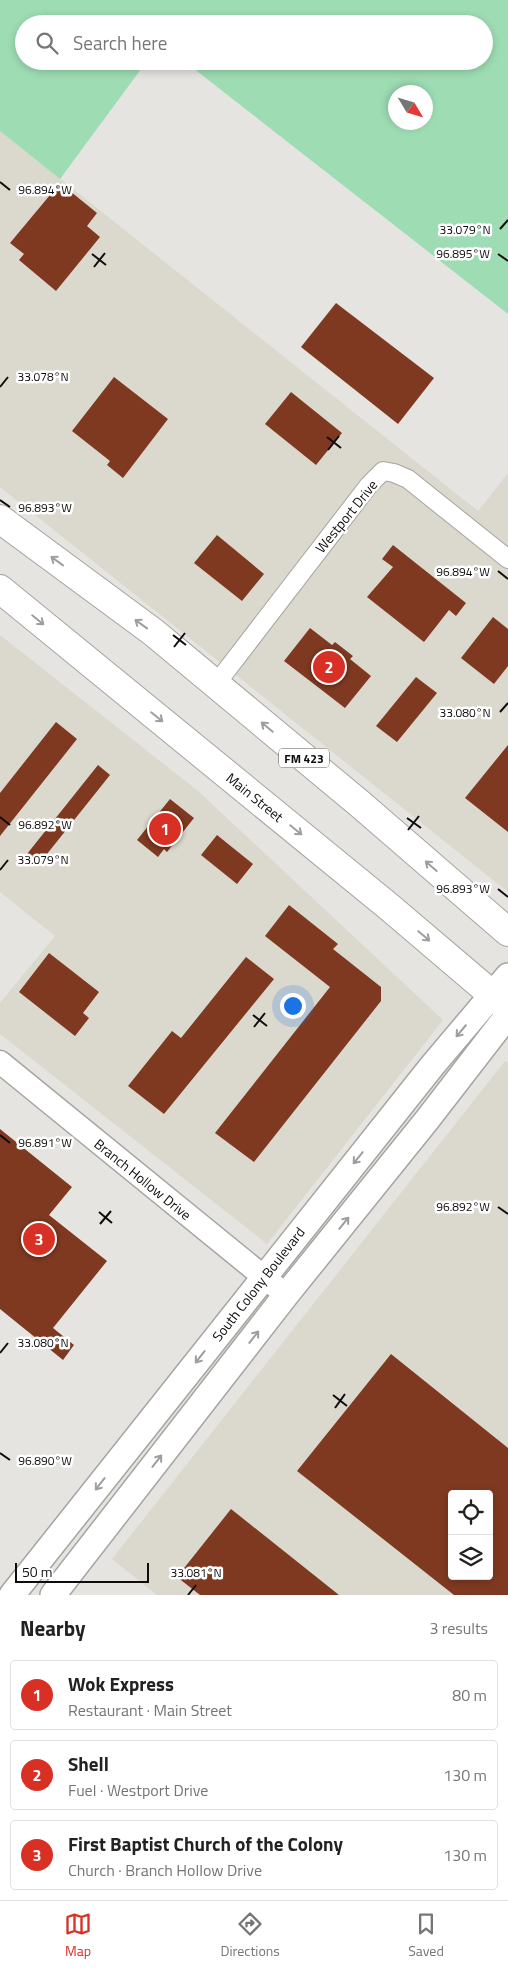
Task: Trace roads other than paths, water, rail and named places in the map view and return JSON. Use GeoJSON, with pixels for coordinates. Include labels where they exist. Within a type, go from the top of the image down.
{"type":"FeatureCollection","features":[{"type":"Feature","properties":{"kind":"main road","name":"FM 423"},"geometry":{"type":"LineString","coordinates":[[0,519],[153,632],[508,932]]}},
{"type":"Feature","properties":{"kind":"main road","name":"Main Street"},"geometry":{"type":"LineString","coordinates":[[0,589],[388,906],[504,998]]}},
{"type":"Feature","properties":{"kind":"main road","name":"South Colony Boulevard"},"geometry":{"type":"LineString","coordinates":[[12,1595],[432,1066],[504,998]]}},
{"type":"Feature","properties":{"kind":"main road"},"geometry":{"type":"LineString","coordinates":[[53,1595],[286,1295],[413,1138],[504,998]]}},
{"type":"Feature","properties":{"kind":"main road"},"geometry":{"type":"LineString","coordinates":[[48,1550],[74,1568]]}},
{"type":"Feature","properties":{"kind":"street","name":"Westport Drive"},"geometry":{"type":"LineString","coordinates":[[216,684],[369,486],[383,471],[408,479],[508,559]]}},
{"type":"Feature","properties":{"kind":"street","name":"Branch Hollow Drive"},"geometry":{"type":"LineString","coordinates":[[0,1062],[286,1295]]}},
{"type":"Feature","properties":{"kind":"place","name":"Shell"},"geometry":{"type":"Point","coordinates":[329,667]}},
{"type":"Feature","properties":{"kind":"place","name":"Wok Express"},"geometry":{"type":"Point","coordinates":[165,829]}},
{"type":"Feature","properties":{"kind":"place","name":"First Baptist Church of the Colony"},"geometry":{"type":"Point","coordinates":[39,1239]}}]}
